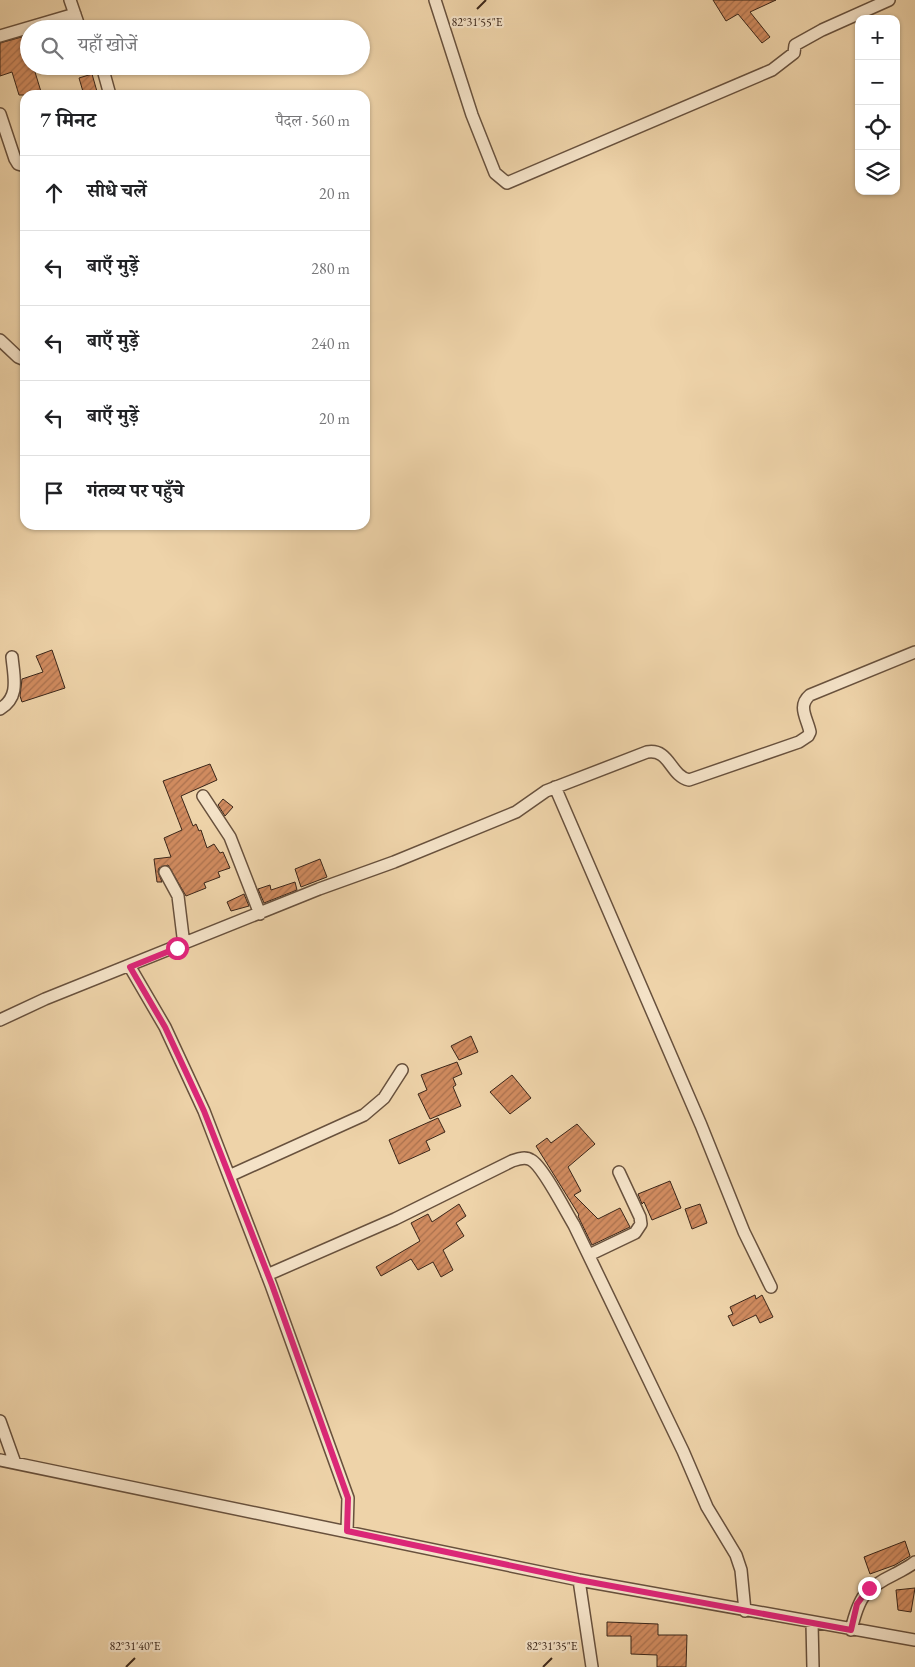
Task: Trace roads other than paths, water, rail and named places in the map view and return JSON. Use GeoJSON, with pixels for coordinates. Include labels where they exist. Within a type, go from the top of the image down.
{"type":"FeatureCollection","features":[{"type":"Feature","properties":{"kind":"street"},"geometry":{"type":"LineString","coordinates":[[70,0],[77,20]]}},
{"type":"Feature","properties":{"kind":"street"},"geometry":{"type":"LineString","coordinates":[[435,0],[475,123],[495,173],[507,183],[772,70],[794,53],[795,45],[822,30],[889,0]]}},
{"type":"Feature","properties":{"kind":"street"},"geometry":{"type":"LineString","coordinates":[[55,20],[75,14]]}},
{"type":"Feature","properties":{"kind":"street"},"geometry":{"type":"LineString","coordinates":[[0,36],[20,30]]}},
{"type":"Feature","properties":{"kind":"street"},"geometry":{"type":"LineString","coordinates":[[104,75],[109,90]]}},
{"type":"Feature","properties":{"kind":"street"},"geometry":{"type":"LineString","coordinates":[[0,114],[15,159],[20,165]]}},
{"type":"Feature","properties":{"kind":"street"},"geometry":{"type":"LineString","coordinates":[[0,340],[20,356]]}},
{"type":"Feature","properties":{"kind":"street"},"geometry":{"type":"LineString","coordinates":[[0,1020],[45,999],[130,967],[516,812],[554,787],[653,751],[663,754],[683,779],[695,780],[799,742],[808,736],[810,732],[802,708],[803,703],[810,695],[915,652]]}},
{"type":"Feature","properties":{"kind":"street"},"geometry":{"type":"LineString","coordinates":[[0,709],[10,703],[15,691],[12,657]]}},
{"type":"Feature","properties":{"kind":"street"},"geometry":{"type":"LineString","coordinates":[[554,787],[701,1125],[744,1232],[771,1287]]}},
{"type":"Feature","properties":{"kind":"street"},"geometry":{"type":"LineString","coordinates":[[203,796],[230,837],[260,914]]}},
{"type":"Feature","properties":{"kind":"street"},"geometry":{"type":"LineString","coordinates":[[165,872],[178,896],[184,945]]}},
{"type":"Feature","properties":{"kind":"street"},"geometry":{"type":"LineString","coordinates":[[130,967],[165,1027],[184,1065],[229,1176],[348,1498],[347,1531]]}},
{"type":"Feature","properties":{"kind":"street"},"geometry":{"type":"LineString","coordinates":[[229,1176],[364,1115],[384,1098],[402,1070]]}},
{"type":"Feature","properties":{"kind":"street"},"geometry":{"type":"LineString","coordinates":[[267,1275],[403,1215],[512,1161],[524,1158],[536,1164],[589,1254],[684,1451],[707,1507],[736,1554],[741,1570],[744,1611]]}},
{"type":"Feature","properties":{"kind":"street"},"geometry":{"type":"LineString","coordinates":[[589,1254],[635,1232],[641,1224],[640,1217],[618,1172]]}},
{"type":"Feature","properties":{"kind":"street"},"geometry":{"type":"LineString","coordinates":[[0,1421],[15,1463]]}},
{"type":"Feature","properties":{"kind":"street"},"geometry":{"type":"LineString","coordinates":[[0,1460],[579,1580],[744,1611],[915,1640]]}},
{"type":"Feature","properties":{"kind":"street"},"geometry":{"type":"LineString","coordinates":[[851,1630],[857,1604],[863,1594],[876,1583],[915,1562]]}},
{"type":"Feature","properties":{"kind":"street"},"geometry":{"type":"LineString","coordinates":[[579,1580],[592,1667]]}},
{"type":"Feature","properties":{"kind":"street"},"geometry":{"type":"LineString","coordinates":[[812,1623],[813,1667]]}}]}
